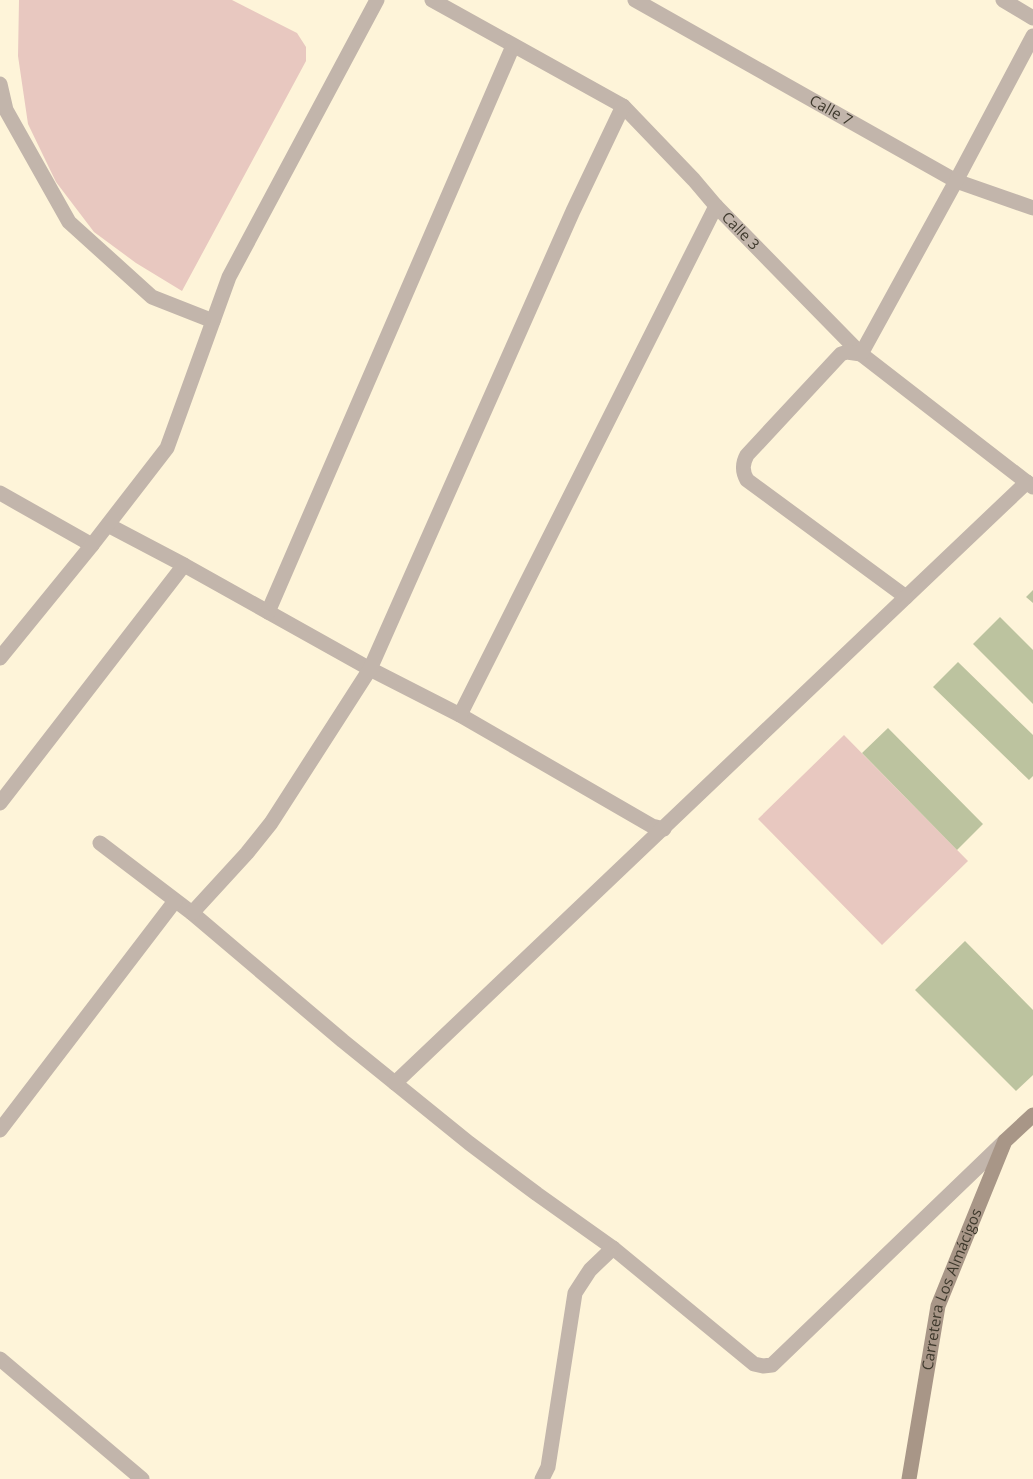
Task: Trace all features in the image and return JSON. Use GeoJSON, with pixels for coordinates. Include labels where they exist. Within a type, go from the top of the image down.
{"type":"FeatureCollection","features":[{"type":"Feature","properties":{"kind":"street"},"geometry":{"type":"LineString","coordinates":[[0,658],[168,448],[229,278],[376,0]]}},
{"type":"Feature","properties":{"kind":"street","name":"Calle 3"},"geometry":{"type":"LineString","coordinates":[[432,0],[623,106],[694,180],[716,206],[861,354],[1030,484]]}},
{"type":"Feature","properties":{"kind":"street","name":"Calle 7"},"geometry":{"type":"LineString","coordinates":[[636,0],[956,181],[1033,208]]}},
{"type":"Feature","properties":{"kind":"street"},"geometry":{"type":"LineString","coordinates":[[1003,0],[1033,18]]}},
{"type":"Feature","properties":{"kind":"street"},"geometry":{"type":"LineString","coordinates":[[906,597],[747,480],[743,466],[747,455],[841,354],[847,352],[861,354],[1033,36]]}},
{"type":"Feature","properties":{"kind":"street"},"geometry":{"type":"LineString","coordinates":[[268,612],[513,46]]}},
{"type":"Feature","properties":{"kind":"street"},"geometry":{"type":"LineString","coordinates":[[0,84],[6,110],[69,222],[152,297],[213,321]]}},
{"type":"Feature","properties":{"kind":"street"},"geometry":{"type":"LineString","coordinates":[[192,913],[247,853],[271,823],[370,669],[573,211],[623,106]]}},
{"type":"Feature","properties":{"kind":"street"},"geometry":{"type":"LineString","coordinates":[[460,715],[716,206]]}},
{"type":"Feature","properties":{"kind":"street"},"geometry":{"type":"LineString","coordinates":[[395,1084],[906,597],[1030,484]]}},
{"type":"Feature","properties":{"kind":"street"},"geometry":{"type":"LineString","coordinates":[[0,493],[92,545]]}},
{"type":"Feature","properties":{"kind":"street"},"geometry":{"type":"LineString","coordinates":[[108,525],[184,565],[370,669],[460,715],[652,826],[664,829]]}},
{"type":"Feature","properties":{"kind":"street"},"geometry":{"type":"LineString","coordinates":[[0,804],[184,565]]}},
{"type":"Feature","properties":{"kind":"street"},"geometry":{"type":"LineString","coordinates":[[100,844],[192,913],[395,1084],[537,1194],[613,1248],[754,1364],[772,1365],[1005,1141]]}},
{"type":"Feature","properties":{"kind":"street"},"geometry":{"type":"LineString","coordinates":[[0,1130],[175,901]]}},
{"type":"Feature","properties":{"kind":"street","name":"Carretera Los Almácigos"},"geometry":{"type":"LineString","coordinates":[[908,1479],[938,1306],[1005,1141],[1033,1116]]}},
{"type":"Feature","properties":{"kind":"street"},"geometry":{"type":"LineString","coordinates":[[542,1479],[548,1467],[576,1293],[590,1270],[613,1248]]}},
{"type":"Feature","properties":{"kind":"street"},"geometry":{"type":"LineString","coordinates":[[0,1359],[142,1479]]}},
{"type":"Feature","properties":{"kind":"shaded area"},"geometry":{"type":"Polygon","coordinates":[[[19,0],[232,0],[297,33],[306,47],[306,61],[182,291],[136,263],[94,232],[56,182],[28,124],[18,56],[19,0]]]}},
{"type":"Feature","properties":{"kind":"shaded area"},"geometry":{"type":"Polygon","coordinates":[[[844,735],[968,861],[882,945],[758,819],[844,735]]]}},
{"type":"Feature","properties":{"kind":"building"},"geometry":{"type":"Polygon","coordinates":[[[1033,590],[1033,603],[1026,597],[1033,590]]]}},
{"type":"Feature","properties":{"kind":"building"},"geometry":{"type":"Polygon","coordinates":[[[1000,617],[1033,650],[1033,704],[973,644],[1000,617]]]}},
{"type":"Feature","properties":{"kind":"building"},"geometry":{"type":"Polygon","coordinates":[[[958,662],[1033,735],[1033,776],[1029,780],[933,687],[958,662]]]}},
{"type":"Feature","properties":{"kind":"building"},"geometry":{"type":"Polygon","coordinates":[[[888,728],[983,824],[957,850],[862,753],[888,728]]]}},
{"type":"Feature","properties":{"kind":"building"},"geometry":{"type":"Polygon","coordinates":[[[965,941],[1033,1010],[1033,1075],[1016,1091],[915,990],[965,941]]]}}]}
